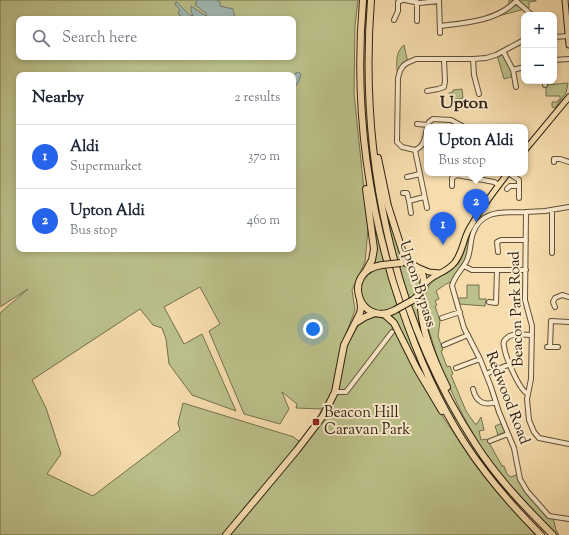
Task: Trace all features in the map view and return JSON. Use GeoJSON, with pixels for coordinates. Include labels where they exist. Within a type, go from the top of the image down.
{"type":"FeatureCollection","features":[{"type":"Feature","properties":{"kind":"highway","name":"Upton Bypass"},"geometry":{"type":"LineString","coordinates":[[363,0],[360,57],[366,164],[372,201],[395,290],[426,372],[448,416],[465,443],[506,498],[541,535]]}},
{"type":"Feature","properties":{"kind":"highway","name":"Upton Bypass"},"geometry":{"type":"LineString","coordinates":[[371,0],[368,50],[370,118],[375,166],[384,219],[396,270],[406,300],[436,375],[476,446],[513,494],[553,535]]}},
{"type":"Feature","properties":{"kind":"highway"},"geometry":{"type":"LineString","coordinates":[[226,535],[315,428],[327,409],[334,392],[342,352],[356,323],[361,308],[358,284],[372,260],[374,249],[362,151],[362,110]]}},
{"type":"Feature","properties":{"kind":"highway"},"geometry":{"type":"LineString","coordinates":[[370,118],[388,206],[402,253],[409,264]]}},
{"type":"Feature","properties":{"kind":"highway"},"geometry":{"type":"LineString","coordinates":[[356,323],[365,316],[384,314],[413,300],[421,292],[424,285],[422,275],[416,267],[409,264],[400,263],[373,266],[366,271]]}},
{"type":"Feature","properties":{"kind":"highway"},"geometry":{"type":"LineString","coordinates":[[421,292],[422,316],[435,360],[476,446]]}},
{"type":"Feature","properties":{"kind":"highway"},"geometry":{"type":"LineString","coordinates":[[360,299],[366,308],[375,314]]}},
{"type":"Feature","properties":{"kind":"highway"},"geometry":{"type":"LineString","coordinates":[[384,314],[394,322],[433,397],[448,422],[465,443]]}},
{"type":"Feature","properties":{"kind":"main road"},"geometry":{"type":"LineString","coordinates":[[565,0],[569,45]]}},
{"type":"Feature","properties":{"kind":"main road"},"geometry":{"type":"LineString","coordinates":[[528,143],[569,97]]}},
{"type":"Feature","properties":{"kind":"main road"},"geometry":{"type":"LineString","coordinates":[[424,285],[429,279],[450,268],[456,261],[468,232],[506,176]]}},
{"type":"Feature","properties":{"kind":"main road"},"geometry":{"type":"LineString","coordinates":[[416,267],[429,272],[440,272]]}},
{"type":"Feature","properties":{"kind":"street"},"geometry":{"type":"LineString","coordinates":[[394,20],[398,11],[398,2],[404,0],[418,3],[439,1],[440,33]]}},
{"type":"Feature","properties":{"kind":"street"},"geometry":{"type":"LineString","coordinates":[[440,26],[483,20],[509,7],[517,0],[529,12]]}},
{"type":"Feature","properties":{"kind":"street"},"geometry":{"type":"LineString","coordinates":[[417,21],[418,3]]}},
{"type":"Feature","properties":{"kind":"street"},"geometry":{"type":"LineString","coordinates":[[557,37],[568,36]]}},
{"type":"Feature","properties":{"kind":"street"},"geometry":{"type":"LineString","coordinates":[[424,138],[422,146],[415,150],[402,148],[397,142],[398,78],[400,71],[407,63],[416,59],[444,60],[491,57],[521,42]]}},
{"type":"Feature","properties":{"kind":"street"},"geometry":{"type":"LineString","coordinates":[[503,51],[513,70],[516,87]]}},
{"type":"Feature","properties":{"kind":"street"},"geometry":{"type":"LineString","coordinates":[[473,59],[474,75],[479,94]]}},
{"type":"Feature","properties":{"kind":"street"},"geometry":{"type":"LineString","coordinates":[[557,60],[569,59]]}},
{"type":"Feature","properties":{"kind":"street"},"geometry":{"type":"LineString","coordinates":[[427,90],[438,90],[444,87],[444,60]]}},
{"type":"Feature","properties":{"kind":"street"},"geometry":{"type":"LineString","coordinates":[[513,70],[521,68]]}},
{"type":"Feature","properties":{"kind":"street"},"geometry":{"type":"LineString","coordinates":[[428,124],[430,120],[435,119],[451,120],[458,124]]}},
{"type":"Feature","properties":{"kind":"street"},"geometry":{"type":"LineString","coordinates":[[417,124],[424,125]]}},
{"type":"Feature","properties":{"kind":"street"},"geometry":{"type":"LineString","coordinates":[[415,150],[427,208]]}},
{"type":"Feature","properties":{"kind":"street"},"geometry":{"type":"LineString","coordinates":[[554,162],[554,159],[569,162]]}},
{"type":"Feature","properties":{"kind":"street"},"geometry":{"type":"LineString","coordinates":[[407,177],[420,174]]}},
{"type":"Feature","properties":{"kind":"street"},"geometry":{"type":"LineString","coordinates":[[452,186],[452,178],[454,176]]}},
{"type":"Feature","properties":{"kind":"street"},"geometry":{"type":"LineString","coordinates":[[468,176],[494,182],[499,185]]}},
{"type":"Feature","properties":{"kind":"street"},"geometry":{"type":"LineString","coordinates":[[512,176],[518,180],[519,198]]}},
{"type":"Feature","properties":{"kind":"street"},"geometry":{"type":"LineString","coordinates":[[507,189],[510,186],[519,186]]}},
{"type":"Feature","properties":{"kind":"street"},"geometry":{"type":"LineString","coordinates":[[403,194],[407,193],[411,213]]}},
{"type":"Feature","properties":{"kind":"street"},"geometry":{"type":"LineString","coordinates":[[409,201],[424,197]]}},
{"type":"Feature","properties":{"kind":"street"},"geometry":{"type":"LineString","coordinates":[[526,212],[569,207]]}},
{"type":"Feature","properties":{"kind":"street"},"geometry":{"type":"LineString","coordinates":[[552,210],[552,253]]}},
{"type":"Feature","properties":{"kind":"street","name":"Beacon Park Road"},"geometry":{"type":"LineString","coordinates":[[526,212],[525,300],[531,323],[532,335],[531,379],[526,404],[529,420],[536,436],[543,439],[569,444]]}},
{"type":"Feature","properties":{"kind":"street","name":"Redwood Road"},"geometry":{"type":"LineString","coordinates":[[526,212],[494,213],[484,218],[473,232],[470,250],[464,266],[453,281],[452,286],[462,324],[480,358],[499,412],[516,453],[518,474],[523,485],[549,516],[569,519]]}},
{"type":"Feature","properties":{"kind":"street"},"geometry":{"type":"LineString","coordinates":[[498,252],[497,242],[501,240],[526,240]]}},
{"type":"Feature","properties":{"kind":"street"},"geometry":{"type":"LineString","coordinates":[[464,266],[472,270],[526,270]]}},
{"type":"Feature","properties":{"kind":"street"},"geometry":{"type":"LineString","coordinates":[[490,302],[496,303],[497,270]]}},
{"type":"Feature","properties":{"kind":"street"},"geometry":{"type":"LineString","coordinates":[[555,307],[553,302],[555,298],[562,295],[569,297]]}},
{"type":"Feature","properties":{"kind":"street"},"geometry":{"type":"LineString","coordinates":[[442,318],[460,312]]}},
{"type":"Feature","properties":{"kind":"street"},"geometry":{"type":"LineString","coordinates":[[558,347],[548,347],[551,321],[569,322]]}},
{"type":"Feature","properties":{"kind":"street"},"geometry":{"type":"LineString","coordinates":[[334,392],[346,392],[392,332]]}},
{"type":"Feature","properties":{"kind":"street"},"geometry":{"type":"LineString","coordinates":[[444,345],[468,335]]}},
{"type":"Feature","properties":{"kind":"street"},"geometry":{"type":"LineString","coordinates":[[528,394],[521,388],[504,346],[505,339],[513,335],[532,335]]}},
{"type":"Feature","properties":{"kind":"street"},"geometry":{"type":"LineString","coordinates":[[456,368],[480,358]]}},
{"type":"Feature","properties":{"kind":"street"},"geometry":{"type":"LineString","coordinates":[[486,374],[510,364]]}},
{"type":"Feature","properties":{"kind":"street"},"geometry":{"type":"LineString","coordinates":[[473,389],[475,396],[480,402],[486,404],[496,402]]}},
{"type":"Feature","properties":{"kind":"street"},"geometry":{"type":"LineString","coordinates":[[490,442],[508,434]]}},
{"type":"Feature","properties":{"kind":"green space"},"geometry":{"type":"Polygon","coordinates":[[[0,0],[358,0],[355,26],[354,93],[368,229],[365,262],[352,290],[355,310],[345,337],[336,369],[338,370],[334,390],[326,409],[317,419],[322,409],[296,408],[297,404],[282,392],[289,409],[280,424],[244,414],[209,331],[220,324],[200,287],[164,307],[184,344],[202,334],[236,411],[192,395],[169,364],[166,339],[162,328],[153,325],[140,309],[32,380],[46,408],[61,454],[47,474],[93,496],[180,430],[178,423],[183,403],[294,437],[297,440],[305,442],[327,416],[336,395],[346,347],[358,326],[364,319],[376,317],[388,319],[397,331],[435,405],[476,466],[535,535],[0,535],[0,313],[28,289],[0,307],[0,0]]]}},
{"type":"Feature","properties":{"kind":"green space"},"geometry":{"type":"Polygon","coordinates":[[[509,0],[536,1],[529,2],[529,8],[498,16],[498,13],[509,7],[509,0]]]}},
{"type":"Feature","properties":{"kind":"green space"},"geometry":{"type":"Polygon","coordinates":[[[404,45],[408,63],[398,76],[398,55],[399,51],[404,45]]]}},
{"type":"Feature","properties":{"kind":"green space"},"geometry":{"type":"Polygon","coordinates":[[[503,51],[514,76],[504,79],[497,55],[503,51]]]}},
{"type":"Feature","properties":{"kind":"green space"},"geometry":{"type":"Polygon","coordinates":[[[568,83],[566,93],[555,108],[552,107],[552,102],[558,102],[558,100],[560,100],[560,96],[546,96],[546,85],[568,83]]]}},
{"type":"Feature","properties":{"kind":"green space"},"geometry":{"type":"Polygon","coordinates":[[[462,89],[463,98],[451,100],[449,93],[453,92],[453,90],[462,89]]]}},
{"type":"Feature","properties":{"kind":"green space"},"geometry":{"type":"Polygon","coordinates":[[[369,139],[379,208],[392,262],[389,262],[379,223],[367,146],[369,139]]]}},
{"type":"Feature","properties":{"kind":"green space"},"geometry":{"type":"Polygon","coordinates":[[[370,196],[385,262],[373,264],[370,196]]]}},
{"type":"Feature","properties":{"kind":"green space"},"geometry":{"type":"Polygon","coordinates":[[[383,201],[406,261],[397,261],[383,201]]]}},
{"type":"Feature","properties":{"kind":"green space"},"geometry":{"type":"Polygon","coordinates":[[[471,230],[473,232],[467,260],[453,281],[436,291],[439,299],[435,301],[437,305],[435,306],[440,321],[438,336],[443,350],[441,351],[447,367],[450,366],[453,374],[451,375],[466,411],[475,424],[477,424],[481,417],[484,430],[479,431],[481,440],[487,439],[502,466],[504,466],[507,474],[511,477],[518,474],[523,485],[549,516],[553,517],[556,530],[559,535],[555,535],[506,482],[483,450],[453,396],[438,358],[427,324],[424,313],[424,301],[428,289],[435,280],[448,273],[458,264],[464,252],[471,230]]]}},
{"type":"Feature","properties":{"kind":"green space"},"geometry":{"type":"Polygon","coordinates":[[[399,266],[412,267],[416,270],[421,279],[419,292],[409,300],[399,266]]]}},
{"type":"Feature","properties":{"kind":"green space"},"geometry":{"type":"Polygon","coordinates":[[[386,267],[398,306],[388,311],[376,311],[365,304],[360,293],[361,280],[371,270],[386,267]]]}},
{"type":"Feature","properties":{"kind":"green space"},"geometry":{"type":"Polygon","coordinates":[[[467,285],[479,285],[479,299],[486,299],[485,306],[459,304],[457,298],[467,298],[467,285]]]}},
{"type":"Feature","properties":{"kind":"green space"},"geometry":{"type":"Polygon","coordinates":[[[419,299],[424,342],[411,305],[419,299]]]}},
{"type":"Feature","properties":{"kind":"green space"},"geometry":{"type":"Polygon","coordinates":[[[406,307],[456,416],[456,419],[452,417],[438,391],[404,309],[406,307]]]}},
{"type":"Feature","properties":{"kind":"green space"},"geometry":{"type":"Polygon","coordinates":[[[400,311],[439,402],[415,360],[395,319],[391,316],[400,311]]]}},
{"type":"Feature","properties":{"kind":"green space"},"geometry":{"type":"Polygon","coordinates":[[[503,423],[505,432],[498,435],[495,426],[503,423]]]}},
{"type":"Feature","properties":{"kind":"water"},"geometry":{"type":"Polygon","coordinates":[[[197,0],[216,0],[220,2],[220,6],[233,9],[234,16],[206,16],[206,13],[195,5],[197,0]]]}},
{"type":"Feature","properties":{"kind":"water"},"geometry":{"type":"Polygon","coordinates":[[[176,2],[180,5],[192,16],[180,16],[178,12],[180,10],[175,4],[176,2]]]}},
{"type":"Feature","properties":{"kind":"water"},"geometry":{"type":"Polygon","coordinates":[[[191,6],[206,16],[193,16],[191,6]]]}},
{"type":"Feature","properties":{"kind":"water"},"geometry":{"type":"Polygon","coordinates":[[[298,72],[301,76],[296,85],[296,73],[298,72]]]}},
{"type":"Feature","properties":{"kind":"place","name":"Upton Aldi"},"geometry":{"type":"Point","coordinates":[476,222]}},
{"type":"Feature","properties":{"kind":"place","name":"Aldi"},"geometry":{"type":"Point","coordinates":[443,245]}},
{"type":"Feature","properties":{"kind":"place","name":"Beacon Hill Caravan Park"},"geometry":{"type":"Point","coordinates":[316,422]}},
{"type":"Feature","properties":{"kind":"district","name":"Upton"},"geometry":{"type":"Point","coordinates":[464,104]}}]}
